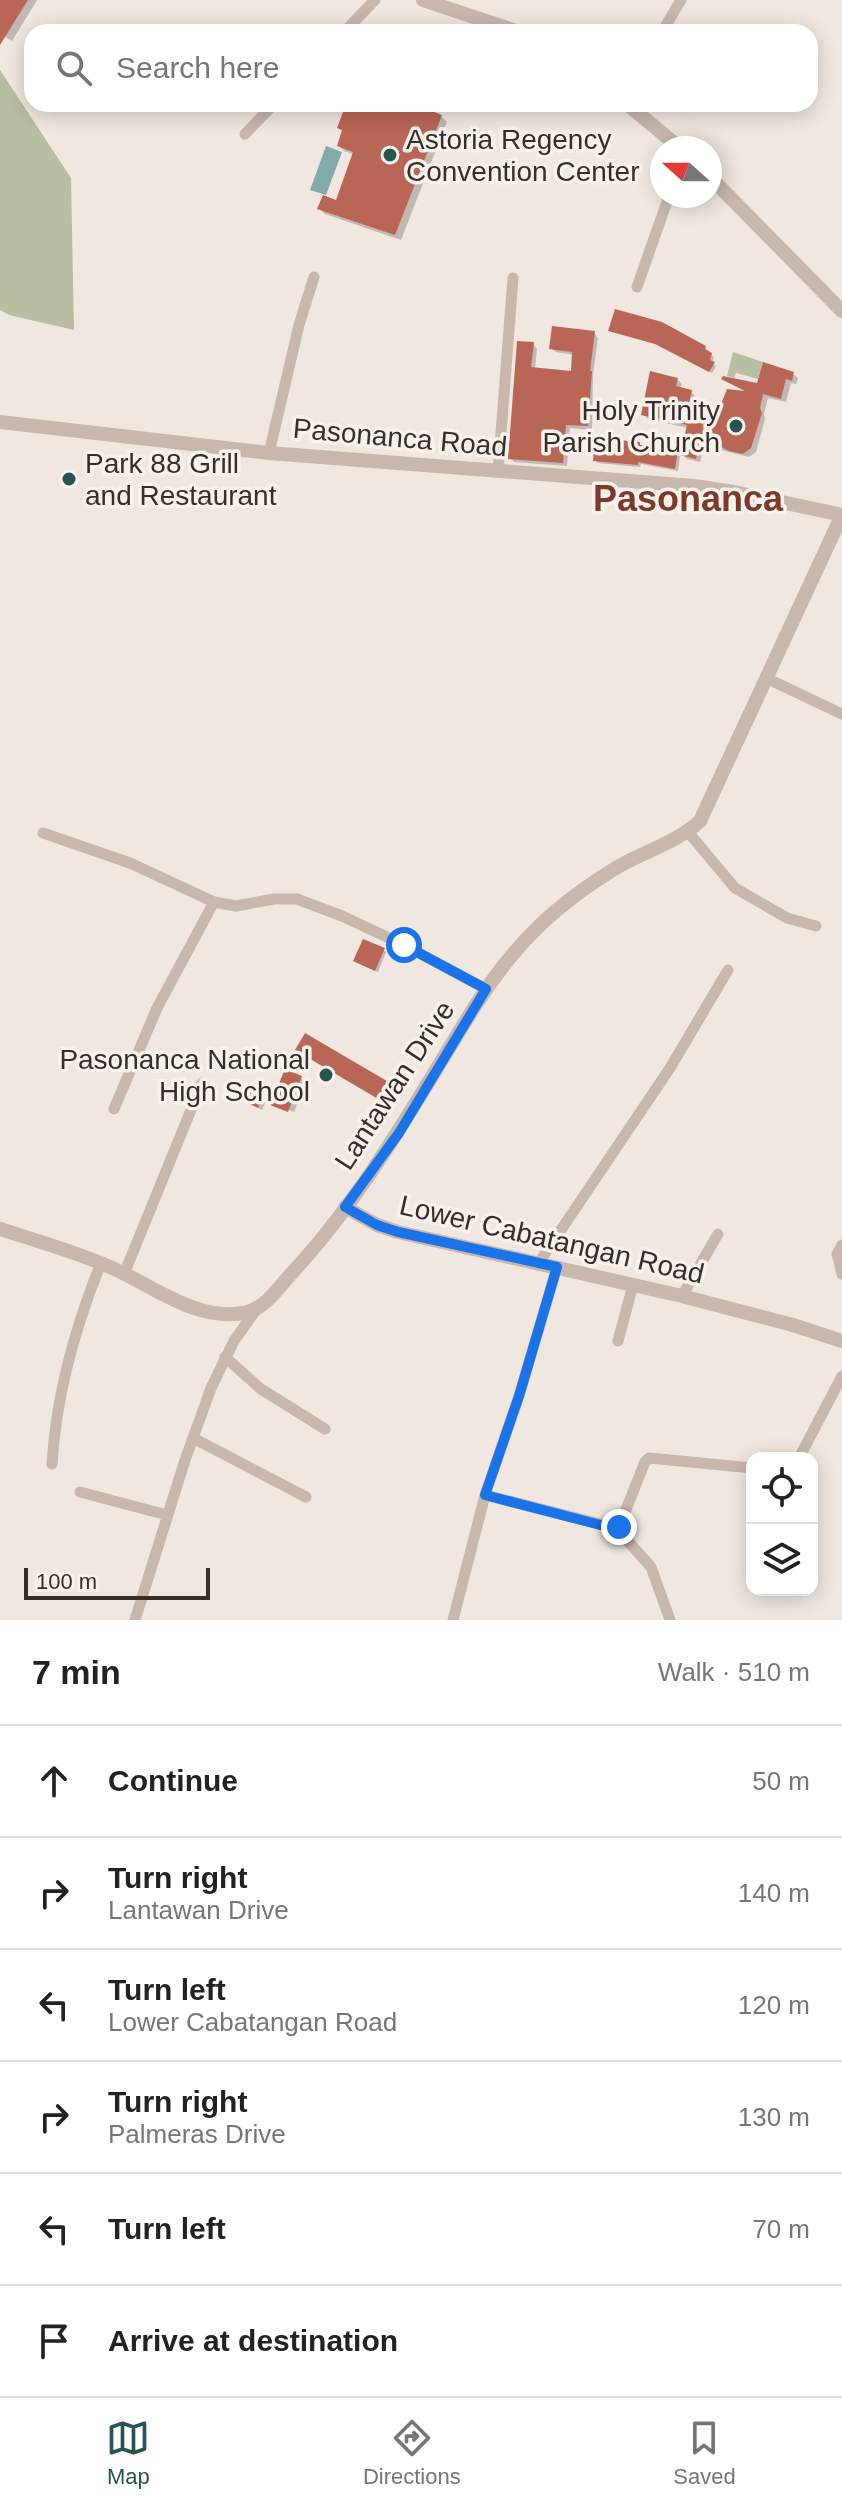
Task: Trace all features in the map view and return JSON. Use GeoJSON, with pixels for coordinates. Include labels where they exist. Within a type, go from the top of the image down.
{"type":"FeatureCollection","features":[{"type":"Feature","properties":{"kind":"street"},"geometry":{"type":"LineString","coordinates":[[352,24],[375,0]]}},
{"type":"Feature","properties":{"kind":"street"},"geometry":{"type":"LineString","coordinates":[[423,0],[495,24]]}},
{"type":"Feature","properties":{"kind":"street"},"geometry":{"type":"LineString","coordinates":[[667,24],[681,0]]}},
{"type":"Feature","properties":{"kind":"street"},"geometry":{"type":"LineString","coordinates":[[245,134],[266,112]]}},
{"type":"Feature","properties":{"kind":"street"},"geometry":{"type":"LineString","coordinates":[[637,112],[666,136]]}},
{"type":"Feature","properties":{"kind":"street"},"geometry":{"type":"LineString","coordinates":[[722,189],[842,311]]}},
{"type":"Feature","properties":{"kind":"street"},"geometry":{"type":"LineString","coordinates":[[637,287],[665,208]]}},
{"type":"Feature","properties":{"kind":"street"},"geometry":{"type":"LineString","coordinates":[[269,453],[299,325],[314,277]]}},
{"type":"Feature","properties":{"kind":"street"},"geometry":{"type":"LineString","coordinates":[[498,472],[513,278]]}},
{"type":"Feature","properties":{"kind":"street","name":"Pasonanca Road"},"geometry":{"type":"LineString","coordinates":[[0,422],[269,453],[694,486],[842,515]]}},
{"type":"Feature","properties":{"kind":"street","name":"Lantawan Drive"},"geometry":{"type":"LineString","coordinates":[[135,1620],[193,1438],[234,1341],[256,1310],[307,1258],[399,1133],[486,989],[516,950],[545,918],[569,898],[635,857],[673,842],[700,821],[842,515]]}},
{"type":"Feature","properties":{"kind":"street"},"geometry":{"type":"LineString","coordinates":[[766,678],[842,714]]}},
{"type":"Feature","properties":{"kind":"street"},"geometry":{"type":"LineString","coordinates":[[688,832],[735,888],[787,918],[816,926]]}},
{"type":"Feature","properties":{"kind":"street"},"geometry":{"type":"LineString","coordinates":[[43,833],[130,863],[214,902],[236,906],[274,899],[297,899],[404,945],[486,989]]}},
{"type":"Feature","properties":{"kind":"street"},"geometry":{"type":"LineString","coordinates":[[114,1109],[157,1008],[214,902]]}},
{"type":"Feature","properties":{"kind":"street"},"geometry":{"type":"LineString","coordinates":[[538,1264],[636,1119],[728,970]]}},
{"type":"Feature","properties":{"kind":"street"},"geometry":{"type":"LineString","coordinates":[[124,1274],[202,1083]]}},
{"type":"Feature","properties":{"kind":"street","name":"Lower Cabatangan Road"},"geometry":{"type":"LineString","coordinates":[[345,1207],[377,1225],[398,1232],[682,1296],[842,1341]]}},
{"type":"Feature","properties":{"kind":"street"},"geometry":{"type":"LineString","coordinates":[[0,1229],[101,1263],[180,1302],[210,1311],[241,1313],[256,1310]]}},
{"type":"Feature","properties":{"kind":"street"},"geometry":{"type":"LineString","coordinates":[[682,1296],[718,1234]]}},
{"type":"Feature","properties":{"kind":"street"},"geometry":{"type":"LineString","coordinates":[[842,1245],[837,1254],[842,1274]]}},
{"type":"Feature","properties":{"kind":"street"},"geometry":{"type":"LineString","coordinates":[[52,1464],[58,1416],[81,1312],[101,1263]]}},
{"type":"Feature","properties":{"kind":"street"},"geometry":{"type":"LineString","coordinates":[[453,1620],[485,1495],[519,1396],[557,1267]]}},
{"type":"Feature","properties":{"kind":"street"},"geometry":{"type":"LineString","coordinates":[[618,1341],[633,1285]]}},
{"type":"Feature","properties":{"kind":"street"},"geometry":{"type":"LineString","coordinates":[[225,1357],[261,1389],[325,1429]]}},
{"type":"Feature","properties":{"kind":"street"},"geometry":{"type":"LineString","coordinates":[[802,1452],[842,1376]]}},
{"type":"Feature","properties":{"kind":"street"},"geometry":{"type":"LineString","coordinates":[[193,1438],[306,1497]]}},
{"type":"Feature","properties":{"kind":"street"},"geometry":{"type":"LineString","coordinates":[[616,1528],[622,1521],[649,1458],[746,1467]]}},
{"type":"Feature","properties":{"kind":"street"},"geometry":{"type":"LineString","coordinates":[[80,1492],[167,1515]]}},
{"type":"Feature","properties":{"kind":"street"},"geometry":{"type":"LineString","coordinates":[[485,1495],[616,1528],[651,1567],[670,1620]]}},
{"type":"Feature","properties":{"kind":"green space"},"geometry":{"type":"Polygon","coordinates":[[[0,70],[24,107],[24,112],[28,112],[71,178],[74,330],[9,315],[0,310],[0,70]]]}},
{"type":"Feature","properties":{"kind":"green space"},"geometry":{"type":"Polygon","coordinates":[[[733,352],[763,362],[758,379],[736,373],[734,378],[727,376],[733,352]]]}},
{"type":"Feature","properties":{"kind":"water"},"geometry":{"type":"Polygon","coordinates":[[[326,146],[342,152],[326,195],[310,190],[326,146]]]}},
{"type":"Feature","properties":{"kind":"building"},"geometry":{"type":"Polygon","coordinates":[[[0,0],[28,0],[0,45],[0,0]]]}},
{"type":"Feature","properties":{"kind":"building","name":"Astoria Regency Convention Center"},"geometry":{"type":"Polygon","coordinates":[[[343,112],[434,112],[442,115],[395,235],[317,209],[323,195],[336,200],[353,152],[337,146],[342,130],[337,128],[343,112]]]}},
{"type":"Feature","properties":{"kind":"building"},"geometry":{"type":"Polygon","coordinates":[[[615,309],[662,322],[706,346],[705,349],[712,353],[710,360],[715,362],[709,372],[655,344],[608,331],[615,309]]]}},
{"type":"Feature","properties":{"kind":"building"},"geometry":{"type":"Polygon","coordinates":[[[552,326],[595,331],[588,426],[566,425],[563,463],[508,459],[517,341],[534,342],[531,367],[571,371],[572,352],[549,349],[552,326]]]}},
{"type":"Feature","properties":{"kind":"building"},"geometry":{"type":"Polygon","coordinates":[[[763,362],[794,372],[792,381],[786,379],[781,399],[763,394],[762,413],[751,448],[743,454],[718,445],[714,447],[704,424],[696,459],[680,455],[687,425],[641,415],[650,371],[678,378],[676,386],[692,390],[688,407],[717,414],[727,389],[745,391],[721,379],[723,376],[757,383],[763,362]]]}},
{"type":"Feature","properties":{"kind":"building"},"geometry":{"type":"Polygon","coordinates":[[[595,438],[640,442],[640,445],[678,451],[675,469],[638,462],[638,465],[593,461],[595,438]]]}},
{"type":"Feature","properties":{"kind":"building"},"geometry":{"type":"Polygon","coordinates":[[[363,939],[385,948],[375,971],[353,961],[363,939]]]}},
{"type":"Feature","properties":{"kind":"building"},"geometry":{"type":"Polygon","coordinates":[[[305,1033],[392,1084],[382,1101],[295,1050],[305,1033]]]}},
{"type":"Feature","properties":{"kind":"building"},"geometry":{"type":"Polygon","coordinates":[[[285,1069],[302,1076],[288,1112],[270,1105],[285,1069]]]}},
{"type":"Feature","properties":{"kind":"building"},"geometry":{"type":"Polygon","coordinates":[[[246,1088],[263,1095],[258,1108],[241,1100],[246,1088]]]}},
{"type":"Feature","properties":{"kind":"place","name":"Astoria Regency Convention Center"},"geometry":{"type":"Point","coordinates":[390,155]}},
{"type":"Feature","properties":{"kind":"place","name":"Holy Trinity Parish Church"},"geometry":{"type":"Point","coordinates":[736,426]}},
{"type":"Feature","properties":{"kind":"place","name":"Park 88 Grill and Restaurant"},"geometry":{"type":"Point","coordinates":[69,479]}},
{"type":"Feature","properties":{"kind":"place","name":"Pasonanca National High School"},"geometry":{"type":"Point","coordinates":[326,1075]}},
{"type":"Feature","properties":{"kind":"district","name":"Pasonanca"},"geometry":{"type":"Point","coordinates":[688,498]}},
{"type":"Feature","properties":{"kind":"route"},"geometry":{"type":"LineString","coordinates":[[404,945],[486,989],[399,1133],[345,1207],[377,1225],[398,1232],[557,1267],[519,1396],[485,1495],[612,1528],[619,1527]]}}]}
